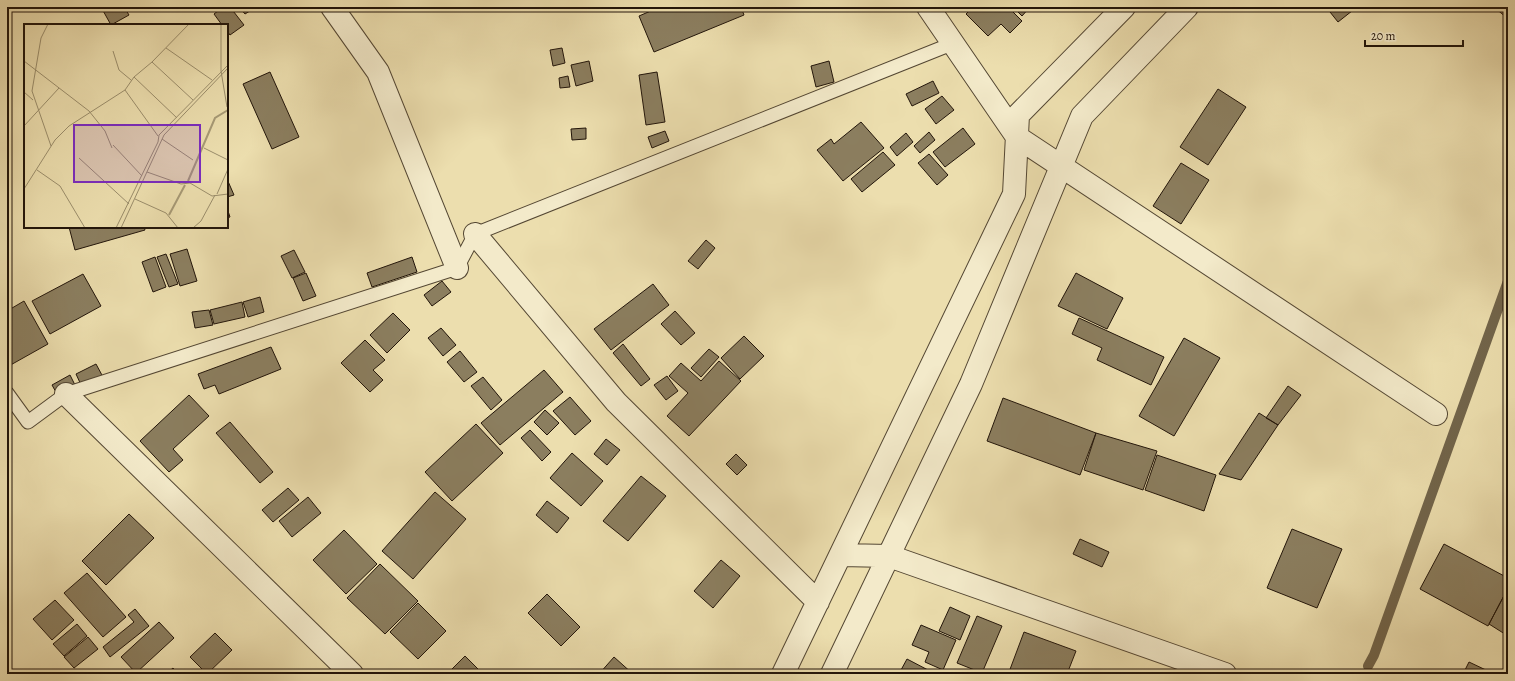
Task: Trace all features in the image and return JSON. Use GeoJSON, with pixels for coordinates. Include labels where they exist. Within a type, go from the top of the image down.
{"type":"FeatureCollection","features":[{"type":"Feature","properties":{"kind":"street"},"geometry":{"type":"LineString","coordinates":[[332,7],[378,72],[457,268]]}},
{"type":"Feature","properties":{"kind":"street"},"geometry":{"type":"LineString","coordinates":[[928,7],[954,43],[1016,137],[1436,414]]}},
{"type":"Feature","properties":{"kind":"street"},"geometry":{"type":"LineString","coordinates":[[783,674],[1014,194],[1018,115],[1124,7]]}},
{"type":"Feature","properties":{"kind":"street"},"geometry":{"type":"LineString","coordinates":[[832,674],[971,384],[1082,116],[1187,7]]}},
{"type":"Feature","properties":{"kind":"street"},"geometry":{"type":"LineString","coordinates":[[475,234],[616,402],[818,602]]}},
{"type":"Feature","properties":{"kind":"street"},"geometry":{"type":"LineString","coordinates":[[66,394],[352,674]]}},
{"type":"Feature","properties":{"kind":"street"},"geometry":{"type":"LineString","coordinates":[[841,555],[889,556],[1225,674]]}},
{"type":"Feature","properties":{"kind":"lane"},"geometry":{"type":"LineString","coordinates":[[7,393],[28,422],[66,394],[457,268],[475,234],[954,43]]}},
{"type":"Feature","properties":{"kind":"building"},"geometry":{"type":"Polygon","coordinates":[[[101,7],[124,7],[129,15],[110,24],[101,7]]]}},
{"type":"Feature","properties":{"kind":"building"},"geometry":{"type":"Polygon","coordinates":[[[223,7],[230,7],[244,25],[230,35],[228,32],[228,24],[221,24],[214,14],[223,7]]]}},
{"type":"Feature","properties":{"kind":"building"},"geometry":{"type":"Polygon","coordinates":[[[239,7],[251,7],[253,9],[245,14],[239,7]]]}},
{"type":"Feature","properties":{"kind":"building"},"geometry":{"type":"Polygon","coordinates":[[[660,7],[741,7],[744,15],[654,52],[639,16],[660,7]]]}},
{"type":"Feature","properties":{"kind":"building"},"geometry":{"type":"Polygon","coordinates":[[[973,7],[1008,7],[1022,21],[1010,33],[1001,24],[988,36],[966,14],[973,7]]]}},
{"type":"Feature","properties":{"kind":"building"},"geometry":{"type":"Polygon","coordinates":[[[1013,7],[1030,7],[1022,16],[1013,7]]]}},
{"type":"Feature","properties":{"kind":"building"},"geometry":{"type":"Polygon","coordinates":[[[1326,7],[1357,7],[1338,22],[1326,7]]]}},
{"type":"Feature","properties":{"kind":"building"},"geometry":{"type":"Polygon","coordinates":[[[1494,7],[1508,7],[1508,19],[1494,7]]]}},
{"type":"Feature","properties":{"kind":"building"},"geometry":{"type":"Polygon","coordinates":[[[562,48],[565,63],[553,66],[550,50],[562,48]]]}},
{"type":"Feature","properties":{"kind":"building"},"geometry":{"type":"Polygon","coordinates":[[[589,61],[593,81],[576,86],[571,65],[589,61]]]}},
{"type":"Feature","properties":{"kind":"building"},"geometry":{"type":"Polygon","coordinates":[[[829,61],[834,82],[816,87],[811,66],[829,61]]]}},
{"type":"Feature","properties":{"kind":"building"},"geometry":{"type":"Polygon","coordinates":[[[270,72],[299,137],[272,149],[243,84],[270,72]]]}},
{"type":"Feature","properties":{"kind":"building"},"geometry":{"type":"Polygon","coordinates":[[[657,72],[665,122],[646,125],[639,75],[657,72]]]}},
{"type":"Feature","properties":{"kind":"building"},"geometry":{"type":"Polygon","coordinates":[[[568,76],[570,87],[560,88],[559,78],[568,76]]]}},
{"type":"Feature","properties":{"kind":"building"},"geometry":{"type":"Polygon","coordinates":[[[933,81],[939,93],[912,106],[906,94],[933,81]]]}},
{"type":"Feature","properties":{"kind":"building"},"geometry":{"type":"Polygon","coordinates":[[[1218,89],[1246,107],[1208,165],[1180,147],[1218,89]]]}},
{"type":"Feature","properties":{"kind":"building"},"geometry":{"type":"Polygon","coordinates":[[[942,96],[954,110],[936,124],[925,109],[942,96]]]}},
{"type":"Feature","properties":{"kind":"building"},"geometry":{"type":"Polygon","coordinates":[[[861,122],[884,148],[843,181],[817,150],[831,139],[834,144],[861,122]]]}},
{"type":"Feature","properties":{"kind":"building"},"geometry":{"type":"Polygon","coordinates":[[[586,128],[586,139],[572,140],[571,129],[586,128]]]}},
{"type":"Feature","properties":{"kind":"building"},"geometry":{"type":"Polygon","coordinates":[[[963,128],[975,144],[945,167],[933,152],[963,128]]]}},
{"type":"Feature","properties":{"kind":"building"},"geometry":{"type":"Polygon","coordinates":[[[665,131],[669,141],[652,148],[648,137],[665,131]]]}},
{"type":"Feature","properties":{"kind":"building"},"geometry":{"type":"Polygon","coordinates":[[[929,132],[935,140],[920,153],[914,146],[929,132]]]}},
{"type":"Feature","properties":{"kind":"building"},"geometry":{"type":"Polygon","coordinates":[[[906,133],[913,142],[897,156],[890,147],[906,133]]]}},
{"type":"Feature","properties":{"kind":"building"},"geometry":{"type":"Polygon","coordinates":[[[883,152],[895,165],[862,192],[851,179],[883,152]]]}},
{"type":"Feature","properties":{"kind":"building"},"geometry":{"type":"Polygon","coordinates":[[[929,154],[948,175],[937,185],[918,163],[929,154]]]}},
{"type":"Feature","properties":{"kind":"building"},"geometry":{"type":"Polygon","coordinates":[[[1181,163],[1209,180],[1181,224],[1153,206],[1181,163]]]}},
{"type":"Feature","properties":{"kind":"building"},"geometry":{"type":"Polygon","coordinates":[[[228,181],[234,195],[228,197],[228,181]]]}},
{"type":"Feature","properties":{"kind":"building"},"geometry":{"type":"Polygon","coordinates":[[[69,228],[144,228],[145,230],[75,250],[69,228]]]}},
{"type":"Feature","properties":{"kind":"building"},"geometry":{"type":"Polygon","coordinates":[[[706,240],[715,248],[698,269],[688,261],[706,240]]]}},
{"type":"Feature","properties":{"kind":"building"},"geometry":{"type":"Polygon","coordinates":[[[187,249],[197,281],[180,286],[170,254],[187,249]]]}},
{"type":"Feature","properties":{"kind":"building"},"geometry":{"type":"Polygon","coordinates":[[[294,250],[305,272],[292,278],[281,256],[294,250]]]}},
{"type":"Feature","properties":{"kind":"building"},"geometry":{"type":"Polygon","coordinates":[[[166,254],[178,284],[169,287],[157,257],[166,254]]]}},
{"type":"Feature","properties":{"kind":"building"},"geometry":{"type":"Polygon","coordinates":[[[155,257],[166,287],[153,292],[142,262],[155,257]]]}},
{"type":"Feature","properties":{"kind":"building"},"geometry":{"type":"Polygon","coordinates":[[[412,257],[417,272],[372,287],[367,273],[412,257]]]}},
{"type":"Feature","properties":{"kind":"building"},"geometry":{"type":"Polygon","coordinates":[[[306,273],[316,296],[303,301],[293,278],[306,273]]]}},
{"type":"Feature","properties":{"kind":"building"},"geometry":{"type":"Polygon","coordinates":[[[1076,273],[1123,298],[1107,329],[1058,306],[1076,273]]]}},
{"type":"Feature","properties":{"kind":"building"},"geometry":{"type":"Polygon","coordinates":[[[83,274],[101,306],[50,334],[32,301],[83,274]]]}},
{"type":"Feature","properties":{"kind":"building"},"geometry":{"type":"Polygon","coordinates":[[[442,281],[451,292],[432,306],[424,295],[442,281]]]}},
{"type":"Feature","properties":{"kind":"building"},"geometry":{"type":"Polygon","coordinates":[[[653,284],[669,305],[611,350],[594,329],[653,284]]]}},
{"type":"Feature","properties":{"kind":"building"},"geometry":{"type":"Polygon","coordinates":[[[260,297],[264,312],[248,317],[243,302],[260,297]]]}},
{"type":"Feature","properties":{"kind":"building"},"geometry":{"type":"Polygon","coordinates":[[[24,301],[48,344],[7,367],[7,311],[24,301]]]}},
{"type":"Feature","properties":{"kind":"building"},"geometry":{"type":"Polygon","coordinates":[[[242,302],[245,317],[214,324],[210,310],[242,302]]]}},
{"type":"Feature","properties":{"kind":"building"},"geometry":{"type":"Polygon","coordinates":[[[209,310],[213,325],[195,328],[192,312],[209,310]]]}},
{"type":"Feature","properties":{"kind":"building"},"geometry":{"type":"Polygon","coordinates":[[[675,311],[695,333],[681,345],[661,324],[675,311]]]}},
{"type":"Feature","properties":{"kind":"building"},"geometry":{"type":"Polygon","coordinates":[[[393,313],[410,330],[387,353],[370,335],[393,313]]]}},
{"type":"Feature","properties":{"kind":"building"},"geometry":{"type":"Polygon","coordinates":[[[1079,318],[1164,357],[1151,385],[1097,360],[1102,348],[1072,334],[1079,318]]]}},
{"type":"Feature","properties":{"kind":"building"},"geometry":{"type":"Polygon","coordinates":[[[441,328],[456,345],[443,356],[428,338],[441,328]]]}},
{"type":"Feature","properties":{"kind":"building"},"geometry":{"type":"Polygon","coordinates":[[[744,336],[764,356],[740,379],[721,358],[744,336]]]}},
{"type":"Feature","properties":{"kind":"building"},"geometry":{"type":"Polygon","coordinates":[[[1184,338],[1220,358],[1174,436],[1139,416],[1184,338]]]}},
{"type":"Feature","properties":{"kind":"building"},"geometry":{"type":"Polygon","coordinates":[[[365,340],[385,360],[373,370],[383,380],[370,392],[341,363],[365,340]]]}},
{"type":"Feature","properties":{"kind":"building"},"geometry":{"type":"Polygon","coordinates":[[[623,344],[650,379],[641,386],[613,353],[623,344]]]}},
{"type":"Feature","properties":{"kind":"building"},"geometry":{"type":"Polygon","coordinates":[[[271,347],[281,369],[219,394],[215,385],[204,389],[198,374],[271,347]]]}},
{"type":"Feature","properties":{"kind":"building"},"geometry":{"type":"Polygon","coordinates":[[[709,349],[719,357],[701,377],[691,368],[709,349]]]}},
{"type":"Feature","properties":{"kind":"building"},"geometry":{"type":"Polygon","coordinates":[[[460,351],[477,372],[464,382],[447,362],[460,351]]]}},
{"type":"Feature","properties":{"kind":"building"},"geometry":{"type":"Polygon","coordinates":[[[719,361],[741,381],[689,436],[667,416],[688,393],[669,376],[681,363],[701,381],[719,361]]]}},
{"type":"Feature","properties":{"kind":"building"},"geometry":{"type":"Polygon","coordinates":[[[96,364],[103,377],[82,387],[76,374],[96,364]]]}},
{"type":"Feature","properties":{"kind":"building"},"geometry":{"type":"Polygon","coordinates":[[[544,370],[563,392],[500,445],[481,423],[544,370]]]}},
{"type":"Feature","properties":{"kind":"building"},"geometry":{"type":"Polygon","coordinates":[[[70,375],[75,385],[57,394],[52,385],[70,375]]]}},
{"type":"Feature","properties":{"kind":"building"},"geometry":{"type":"Polygon","coordinates":[[[667,376],[678,391],[666,400],[654,385],[667,376]]]}},
{"type":"Feature","properties":{"kind":"building"},"geometry":{"type":"Polygon","coordinates":[[[483,377],[502,400],[491,410],[471,386],[483,377]]]}},
{"type":"Feature","properties":{"kind":"building"},"geometry":{"type":"Polygon","coordinates":[[[1288,386],[1301,395],[1278,425],[1266,418],[1288,386]]]}},
{"type":"Feature","properties":{"kind":"building"},"geometry":{"type":"Polygon","coordinates":[[[189,395],[209,416],[173,449],[183,460],[169,472],[140,441],[189,395]]]}},
{"type":"Feature","properties":{"kind":"building"},"geometry":{"type":"Polygon","coordinates":[[[570,397],[591,421],[575,435],[553,411],[570,397]]]}},
{"type":"Feature","properties":{"kind":"building"},"geometry":{"type":"Polygon","coordinates":[[[1003,398],[1096,433],[1080,475],[987,441],[1003,398]]]}},
{"type":"Feature","properties":{"kind":"building"},"geometry":{"type":"Polygon","coordinates":[[[545,410],[559,423],[547,435],[534,422],[545,410]]]}},
{"type":"Feature","properties":{"kind":"building"},"geometry":{"type":"Polygon","coordinates":[[[1259,413],[1278,425],[1241,480],[1219,474],[1259,413]]]}},
{"type":"Feature","properties":{"kind":"building"},"geometry":{"type":"Polygon","coordinates":[[[230,422],[273,472],[260,483],[216,433],[230,422]]]}},
{"type":"Feature","properties":{"kind":"building"},"geometry":{"type":"Polygon","coordinates":[[[476,424],[503,453],[452,501],[425,472],[476,424]]]}},
{"type":"Feature","properties":{"kind":"building"},"geometry":{"type":"Polygon","coordinates":[[[530,430],[551,452],[542,461],[521,438],[530,430]]]}},
{"type":"Feature","properties":{"kind":"building"},"geometry":{"type":"Polygon","coordinates":[[[1096,433],[1157,451],[1143,490],[1084,470],[1096,433]]]}},
{"type":"Feature","properties":{"kind":"building"},"geometry":{"type":"Polygon","coordinates":[[[606,439],[620,450],[607,465],[594,454],[606,439]]]}},
{"type":"Feature","properties":{"kind":"building"},"geometry":{"type":"Polygon","coordinates":[[[572,453],[603,481],[581,506],[550,478],[572,453]]]}},
{"type":"Feature","properties":{"kind":"building"},"geometry":{"type":"Polygon","coordinates":[[[736,454],[747,465],[737,475],[726,464],[736,454]]]}},
{"type":"Feature","properties":{"kind":"building"},"geometry":{"type":"Polygon","coordinates":[[[1157,455],[1216,475],[1204,511],[1145,490],[1157,455]]]}},
{"type":"Feature","properties":{"kind":"building"},"geometry":{"type":"Polygon","coordinates":[[[641,476],[666,496],[628,541],[603,521],[641,476]]]}},
{"type":"Feature","properties":{"kind":"building"},"geometry":{"type":"Polygon","coordinates":[[[288,488],[299,500],[273,522],[262,510],[288,488]]]}},
{"type":"Feature","properties":{"kind":"building"},"geometry":{"type":"Polygon","coordinates":[[[435,492],[466,519],[413,579],[382,551],[435,492]]]}},
{"type":"Feature","properties":{"kind":"building"},"geometry":{"type":"Polygon","coordinates":[[[308,497],[321,513],[292,537],[279,521],[308,497]]]}},
{"type":"Feature","properties":{"kind":"building"},"geometry":{"type":"Polygon","coordinates":[[[547,501],[569,518],[557,533],[536,515],[547,501]]]}},
{"type":"Feature","properties":{"kind":"building"},"geometry":{"type":"Polygon","coordinates":[[[129,514],[154,538],[106,585],[82,561],[129,514]]]}},
{"type":"Feature","properties":{"kind":"building"},"geometry":{"type":"Polygon","coordinates":[[[1292,529],[1342,549],[1317,608],[1267,588],[1292,529]]]}},
{"type":"Feature","properties":{"kind":"building"},"geometry":{"type":"Polygon","coordinates":[[[344,530],[377,564],[346,594],[313,560],[344,530]]]}},
{"type":"Feature","properties":{"kind":"building"},"geometry":{"type":"Polygon","coordinates":[[[1080,539],[1109,552],[1102,567],[1073,554],[1080,539]]]}},
{"type":"Feature","properties":{"kind":"building"},"geometry":{"type":"Polygon","coordinates":[[[1444,544],[1508,578],[1508,588],[1488,626],[1420,589],[1444,544]]]}},
{"type":"Feature","properties":{"kind":"building"},"geometry":{"type":"Polygon","coordinates":[[[721,560],[740,576],[713,608],[694,591],[721,560]]]}},
{"type":"Feature","properties":{"kind":"building"},"geometry":{"type":"Polygon","coordinates":[[[380,564],[418,601],[385,634],[347,598],[380,564]]]}},
{"type":"Feature","properties":{"kind":"building"},"geometry":{"type":"Polygon","coordinates":[[[87,573],[126,617],[103,637],[64,593],[87,573]]]}},
{"type":"Feature","properties":{"kind":"building"},"geometry":{"type":"Polygon","coordinates":[[[1508,588],[1508,636],[1489,624],[1508,588]]]}},
{"type":"Feature","properties":{"kind":"building"},"geometry":{"type":"Polygon","coordinates":[[[547,594],[580,627],[561,646],[528,613],[547,594]]]}},
{"type":"Feature","properties":{"kind":"building"},"geometry":{"type":"Polygon","coordinates":[[[55,600],[74,620],[52,640],[33,619],[55,600]]]}},
{"type":"Feature","properties":{"kind":"building"},"geometry":{"type":"Polygon","coordinates":[[[418,603],[446,631],[418,659],[390,632],[418,603]]]}},
{"type":"Feature","properties":{"kind":"building"},"geometry":{"type":"Polygon","coordinates":[[[950,607],[970,616],[960,640],[939,631],[950,607]]]}},
{"type":"Feature","properties":{"kind":"building"},"geometry":{"type":"Polygon","coordinates":[[[135,609],[149,626],[110,657],[103,647],[134,622],[128,615],[135,609]]]}},
{"type":"Feature","properties":{"kind":"building"},"geometry":{"type":"Polygon","coordinates":[[[977,616],[1002,626],[982,673],[957,663],[977,616]]]}},
{"type":"Feature","properties":{"kind":"building"},"geometry":{"type":"Polygon","coordinates":[[[159,622],[174,638],[136,673],[121,657],[159,622]]]}},
{"type":"Feature","properties":{"kind":"building"},"geometry":{"type":"Polygon","coordinates":[[[77,624],[87,636],[64,656],[53,644],[77,624]]]}},
{"type":"Feature","properties":{"kind":"building"},"geometry":{"type":"Polygon","coordinates":[[[921,625],[956,640],[943,670],[925,662],[929,652],[912,645],[921,625]]]}},
{"type":"Feature","properties":{"kind":"building"},"geometry":{"type":"Polygon","coordinates":[[[1024,632],[1076,651],[1067,674],[1015,674],[1009,672],[1024,632]]]}},
{"type":"Feature","properties":{"kind":"building"},"geometry":{"type":"Polygon","coordinates":[[[215,633],[232,650],[207,674],[190,657],[215,633]]]}},
{"type":"Feature","properties":{"kind":"building"},"geometry":{"type":"Polygon","coordinates":[[[88,637],[98,649],[74,668],[64,657],[88,637]]]}},
{"type":"Feature","properties":{"kind":"building"},"geometry":{"type":"Polygon","coordinates":[[[465,656],[483,674],[447,674],[465,656]]]}},
{"type":"Feature","properties":{"kind":"building"},"geometry":{"type":"Polygon","coordinates":[[[614,657],[633,674],[599,674],[614,657]]]}},
{"type":"Feature","properties":{"kind":"building"},"geometry":{"type":"Polygon","coordinates":[[[907,659],[928,670],[926,674],[908,674],[901,670],[907,659]]]}},
{"type":"Feature","properties":{"kind":"building"},"geometry":{"type":"Polygon","coordinates":[[[1469,662],[1488,671],[1486,674],[1463,674],[1469,662]]]}},
{"type":"Feature","properties":{"kind":"building"},"geometry":{"type":"Polygon","coordinates":[[[173,668],[178,674],[166,674],[173,668]]]}},
{"type":"Feature","properties":{"kind":"building"},"geometry":{"type":"Polygon","coordinates":[[[75,669],[79,674],[68,674],[75,669]]]}},
{"type":"Feature","properties":{"kind":"waterway"},"geometry":{"type":"LineString","coordinates":[[1368,666],[1374,655],[1508,281]]}}]}
